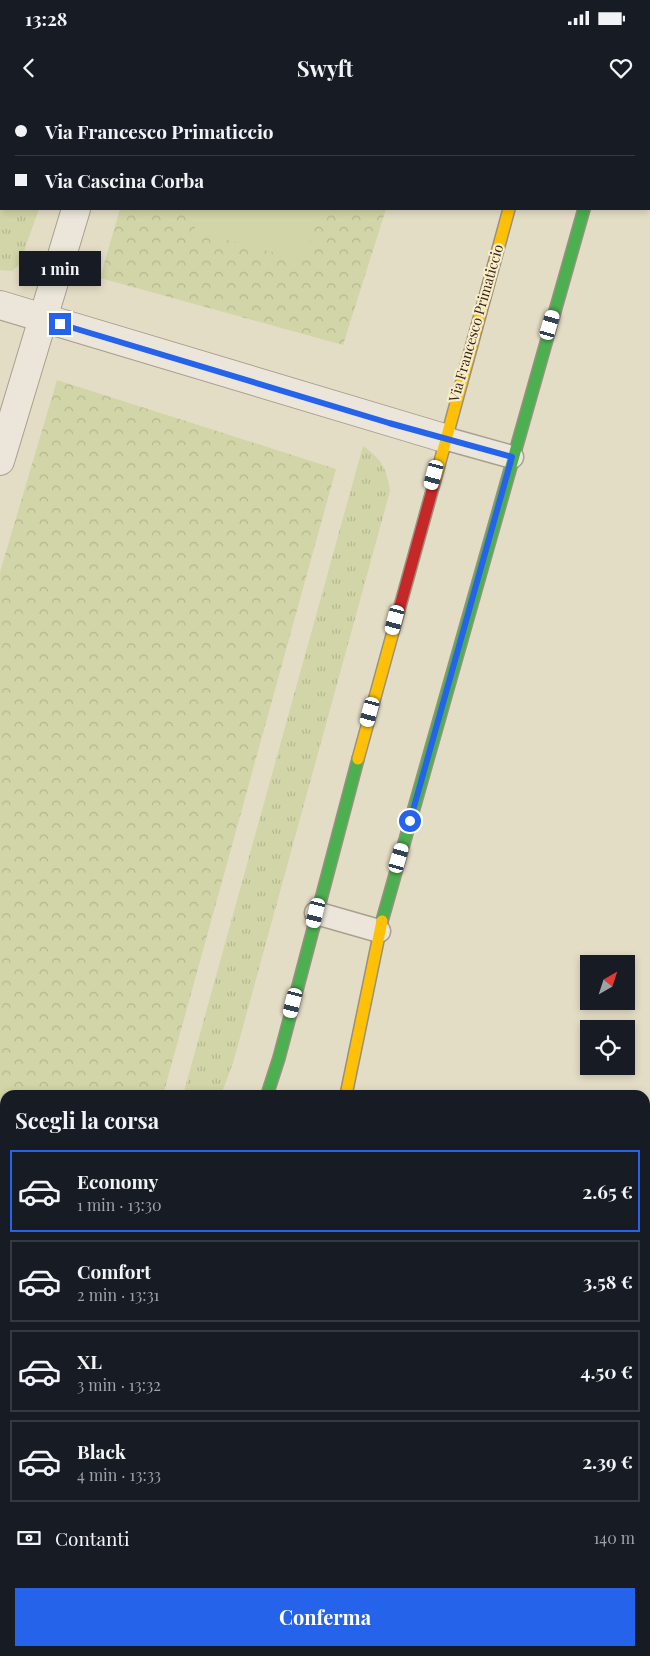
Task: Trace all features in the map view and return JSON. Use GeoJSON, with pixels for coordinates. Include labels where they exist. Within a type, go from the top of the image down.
{"type":"FeatureCollection","features":[{"type":"Feature","properties":{"kind":"street"},"geometry":{"type":"LineString","coordinates":[[0,462],[76,210]]}},
{"type":"Feature","properties":{"kind":"street","name":"Via Francesco Primaticcio"},"geometry":{"type":"LineString","coordinates":[[269,1090],[280,1058],[316,913],[508,210]]}},
{"type":"Feature","properties":{"kind":"street"},"geometry":{"type":"LineString","coordinates":[[347,1090],[379,931],[512,457],[584,210]]}},
{"type":"Feature","properties":{"kind":"street"},"geometry":{"type":"LineString","coordinates":[[0,305],[444,438]]}},
{"type":"Feature","properties":{"kind":"lane"},"geometry":{"type":"LineString","coordinates":[[444,438],[512,457]]}},
{"type":"Feature","properties":{"kind":"lane"},"geometry":{"type":"LineString","coordinates":[[316,913],[379,931]]}},
{"type":"Feature","properties":{"kind":"green space"},"geometry":{"type":"Polygon","coordinates":[[[0,210],[39,210],[19,265],[12,271],[0,270],[0,210]]]}},
{"type":"Feature","properties":{"kind":"green space"},"geometry":{"type":"Polygon","coordinates":[[[120,210],[386,210],[343,345],[100,278],[120,210]]]}},
{"type":"Feature","properties":{"kind":"green space"},"geometry":{"type":"Polygon","coordinates":[[[200,210],[319,210],[305,261],[194,231],[200,210]]]}},
{"type":"Feature","properties":{"kind":"green space"},"geometry":{"type":"Polygon","coordinates":[[[57,380],[336,469],[164,1090],[0,1090],[0,572],[57,380]]]}},
{"type":"Feature","properties":{"kind":"green space"},"geometry":{"type":"Polygon","coordinates":[[[363,446],[379,460],[385,470],[390,491],[233,1063],[223,1090],[184,1090],[363,446]]]}},
{"type":"Feature","properties":{"kind":"traffic: fast"},"geometry":{"type":"LineString","coordinates":[[382,921],[584,210]]}},
{"type":"Feature","properties":{"kind":"traffic: fast"},"geometry":{"type":"LineString","coordinates":[[269,1090],[279,1058],[358,759]]}},
{"type":"Feature","properties":{"kind":"traffic: slow"},"geometry":{"type":"LineString","coordinates":[[435,480],[509,210]]}},
{"type":"Feature","properties":{"kind":"traffic: slow"},"geometry":{"type":"LineString","coordinates":[[358,759],[399,610]]}},
{"type":"Feature","properties":{"kind":"traffic: slow"},"geometry":{"type":"LineString","coordinates":[[347,1090],[382,921]]}},
{"type":"Feature","properties":{"kind":"traffic: jam"},"geometry":{"type":"LineString","coordinates":[[399,610],[435,480]]}},
{"type":"Feature","properties":{"kind":"route"},"geometry":{"type":"LineString","coordinates":[[60,324],[389,423],[512,457],[410,821]]}}]}
